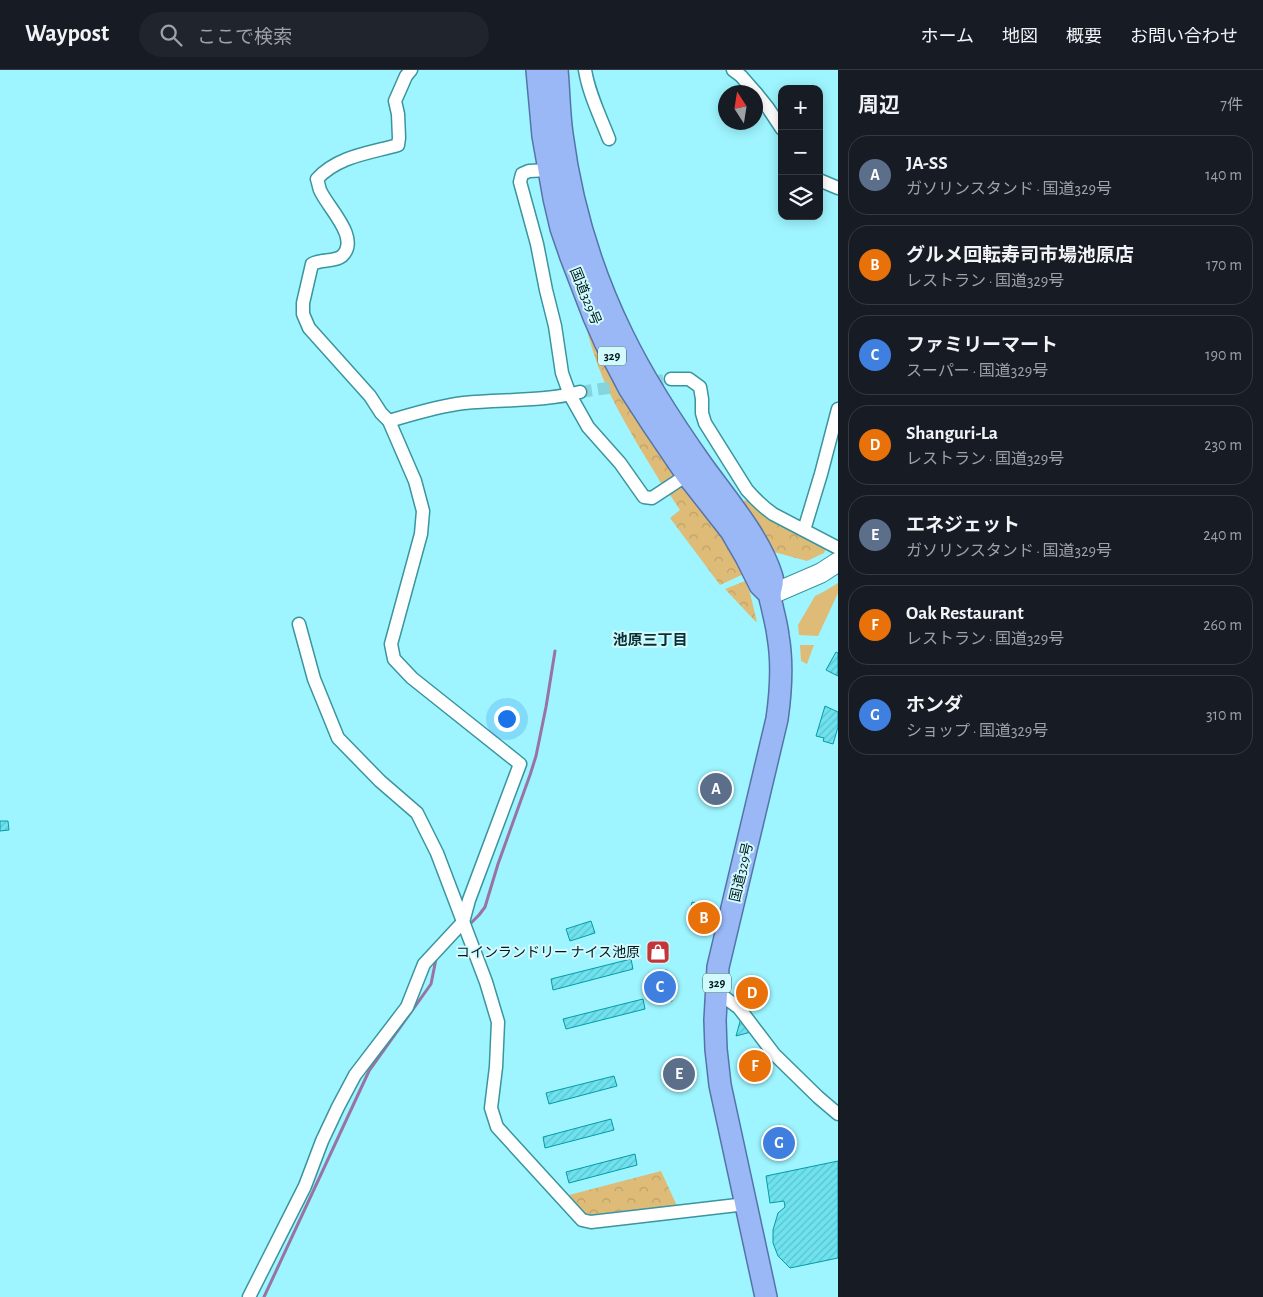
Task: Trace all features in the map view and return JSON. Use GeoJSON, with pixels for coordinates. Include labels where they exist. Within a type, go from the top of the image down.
{"type":"FeatureCollection","features":[{"type":"Feature","properties":{"kind":"highway","name":"国道329号"},"geometry":{"type":"LineString","coordinates":[[537,70],[543,136],[561,228],[570,257],[594,317],[629,388],[653,426],[687,475],[731,531],[760,585],[770,595]]}},
{"type":"Feature","properties":{"kind":"highway","name":"国道329号"},"geometry":{"type":"LineString","coordinates":[[557,70],[562,134],[571,182],[584,239],[599,280],[624,338],[646,378],[700,463],[751,533],[773,579],[770,595],[780,653],[781,687],[777,719],[718,967],[716,991],[716,1039],[720,1085],[766,1297]]}},
{"type":"Feature","properties":{"kind":"main road"},"geometry":{"type":"LineString","coordinates":[[770,595],[821,573],[838,562]]}},
{"type":"Feature","properties":{"kind":"street"},"geometry":{"type":"LineString","coordinates":[[250,1297],[305,1186],[322,1141],[355,1075],[407,1007],[424,964],[463,923],[469,900],[520,764],[412,678],[394,660],[391,644],[421,534],[423,511],[415,481],[388,421],[370,396],[310,328],[303,314],[303,303],[312,264],[318,260],[340,258],[346,250],[348,243],[343,225],[320,191],[317,179],[331,167],[345,160],[357,155],[398,145],[400,138],[395,101],[406,76],[411,70]]}},
{"type":"Feature","properties":{"kind":"street"},"geometry":{"type":"LineString","coordinates":[[586,70],[587,82],[592,98],[609,139]]}},
{"type":"Feature","properties":{"kind":"street"},"geometry":{"type":"LineString","coordinates":[[733,70],[748,85]]}},
{"type":"Feature","properties":{"kind":"street"},"geometry":{"type":"LineString","coordinates":[[763,102],[778,123]]}},
{"type":"Feature","properties":{"kind":"street"},"geometry":{"type":"LineString","coordinates":[[549,170],[529,171],[522,174],[520,182],[538,244],[546,290],[555,326],[562,373],[575,394],[588,427],[620,463],[644,497],[652,498],[687,475]]}},
{"type":"Feature","properties":{"kind":"street"},"geometry":{"type":"LineString","coordinates":[[823,182],[838,188]]}},
{"type":"Feature","properties":{"kind":"street"},"geometry":{"type":"LineString","coordinates":[[671,379],[689,379],[700,387],[705,423],[747,490],[764,508],[838,548]]}},
{"type":"Feature","properties":{"kind":"street"},"geometry":{"type":"LineString","coordinates":[[388,421],[430,409],[463,403],[541,399],[575,394]]}},
{"type":"Feature","properties":{"kind":"street"},"geometry":{"type":"LineString","coordinates":[[804,530],[838,409]]}},
{"type":"Feature","properties":{"kind":"street"},"geometry":{"type":"LineString","coordinates":[[731,505],[747,490]]}},
{"type":"Feature","properties":{"kind":"street"},"geometry":{"type":"LineString","coordinates":[[299,624],[314,679],[338,738],[380,781],[417,813],[437,853],[486,982],[498,1022],[496,1067],[491,1108],[498,1127],[582,1220],[591,1222],[746,1204]]}},
{"type":"Feature","properties":{"kind":"street"},"geometry":{"type":"LineString","coordinates":[[716,991],[739,1008],[774,1054],[838,1114]]}},
{"type":"Feature","properties":{"kind":"green space"},"geometry":{"type":"Polygon","coordinates":[[[581,307],[679,476],[663,486],[628,428],[604,382],[593,352],[581,307]]]}},
{"type":"Feature","properties":{"kind":"green space"},"geometry":{"type":"Polygon","coordinates":[[[682,482],[707,513],[746,573],[720,585],[670,518],[680,510],[668,492],[682,482]]]}},
{"type":"Feature","properties":{"kind":"green space"},"geometry":{"type":"Polygon","coordinates":[[[748,500],[763,514],[826,549],[824,553],[807,561],[774,552],[769,547],[743,501],[748,500]]]}},
{"type":"Feature","properties":{"kind":"green space"},"geometry":{"type":"Polygon","coordinates":[[[745,581],[750,593],[757,622],[725,589],[745,581]]]}},
{"type":"Feature","properties":{"kind":"green space"},"geometry":{"type":"Polygon","coordinates":[[[838,583],[838,593],[818,636],[799,635],[798,625],[815,596],[838,583]]]}},
{"type":"Feature","properties":{"kind":"green space"},"geometry":{"type":"Polygon","coordinates":[[[800,645],[814,645],[807,664],[801,661],[800,645]]]}},
{"type":"Feature","properties":{"kind":"green space"},"geometry":{"type":"Polygon","coordinates":[[[661,1171],[678,1208],[592,1217],[585,1215],[569,1195],[661,1171]]]}},
{"type":"Feature","properties":{"kind":"building"},"geometry":{"type":"Polygon","coordinates":[[[836,652],[838,653],[838,676],[826,670],[836,652]]]}},
{"type":"Feature","properties":{"kind":"building"},"geometry":{"type":"Polygon","coordinates":[[[825,706],[838,712],[838,727],[833,744],[823,741],[824,738],[816,736],[825,706]]]}},
{"type":"Feature","properties":{"kind":"building"},"geometry":{"type":"Polygon","coordinates":[[[0,821],[8,821],[9,830],[0,831],[0,821]]]}},
{"type":"Feature","properties":{"kind":"building"},"geometry":{"type":"Polygon","coordinates":[[[692,902],[714,907],[710,926],[688,921],[692,902]]]}},
{"type":"Feature","properties":{"kind":"building"},"geometry":{"type":"Polygon","coordinates":[[[591,921],[595,933],[570,941],[566,929],[591,921]]]}},
{"type":"Feature","properties":{"kind":"building"},"geometry":{"type":"Polygon","coordinates":[[[662,945],[664,959],[654,960],[653,946],[662,945]]]}},
{"type":"Feature","properties":{"kind":"building"},"geometry":{"type":"Polygon","coordinates":[[[631,959],[633,969],[553,990],[551,979],[631,959]]]}},
{"type":"Feature","properties":{"kind":"building"},"geometry":{"type":"Polygon","coordinates":[[[667,970],[672,1001],[653,1003],[649,973],[667,970]]]}},
{"type":"Feature","properties":{"kind":"building"},"geometry":{"type":"Polygon","coordinates":[[[643,999],[645,1009],[566,1029],[563,1019],[643,999]]]}},
{"type":"Feature","properties":{"kind":"building"},"geometry":{"type":"Polygon","coordinates":[[[741,1018],[751,1032],[736,1036],[741,1018]]]}},
{"type":"Feature","properties":{"kind":"building"},"geometry":{"type":"Polygon","coordinates":[[[614,1076],[617,1086],[549,1104],[546,1093],[614,1076]]]}},
{"type":"Feature","properties":{"kind":"building"},"geometry":{"type":"Polygon","coordinates":[[[611,1119],[614,1130],[545,1148],[543,1137],[611,1119]]]}},
{"type":"Feature","properties":{"kind":"building"},"geometry":{"type":"Polygon","coordinates":[[[635,1154],[637,1165],[569,1183],[566,1172],[635,1154]]]}},
{"type":"Feature","properties":{"kind":"building"},"geometry":{"type":"Polygon","coordinates":[[[838,1161],[838,1258],[790,1268],[778,1256],[773,1243],[773,1230],[778,1213],[785,1207],[784,1201],[770,1203],[766,1176],[838,1161]]]}},
{"type":"Feature","properties":{"kind":"waterway"},"geometry":{"type":"LineString","coordinates":[[468,926],[485,907],[498,864],[530,775],[546,707],[555,651]]}},
{"type":"Feature","properties":{"kind":"waterway"},"geometry":{"type":"LineString","coordinates":[[264,1297],[369,1071],[431,984],[436,959]]}},
{"type":"Feature","properties":{"kind":"tunnel"},"geometry":{"type":"LineString","coordinates":[[580,392],[671,379]]}},
{"type":"Feature","properties":{"kind":"place","name":"JA-SS"},"geometry":{"type":"Point","coordinates":[716,789]}},
{"type":"Feature","properties":{"kind":"place","name":"グルメ回転寿司市場池原店"},"geometry":{"type":"Point","coordinates":[704,918]}},
{"type":"Feature","properties":{"kind":"place","name":"コインランドリー ナイス池原"},"geometry":{"type":"Point","coordinates":[658,952]}},
{"type":"Feature","properties":{"kind":"place","name":"ファミリーマート"},"geometry":{"type":"Point","coordinates":[660,987]}},
{"type":"Feature","properties":{"kind":"place","name":"Shanguri-La"},"geometry":{"type":"Point","coordinates":[752,993]}},
{"type":"Feature","properties":{"kind":"place","name":"Oak Restaurant"},"geometry":{"type":"Point","coordinates":[755,1066]}},
{"type":"Feature","properties":{"kind":"place","name":"エネジェット"},"geometry":{"type":"Point","coordinates":[679,1074]}},
{"type":"Feature","properties":{"kind":"place","name":"ホンダ"},"geometry":{"type":"Point","coordinates":[779,1143]}},
{"type":"Feature","properties":{"kind":"district","name":"池原三丁目"},"geometry":{"type":"Point","coordinates":[650,640]}}]}
